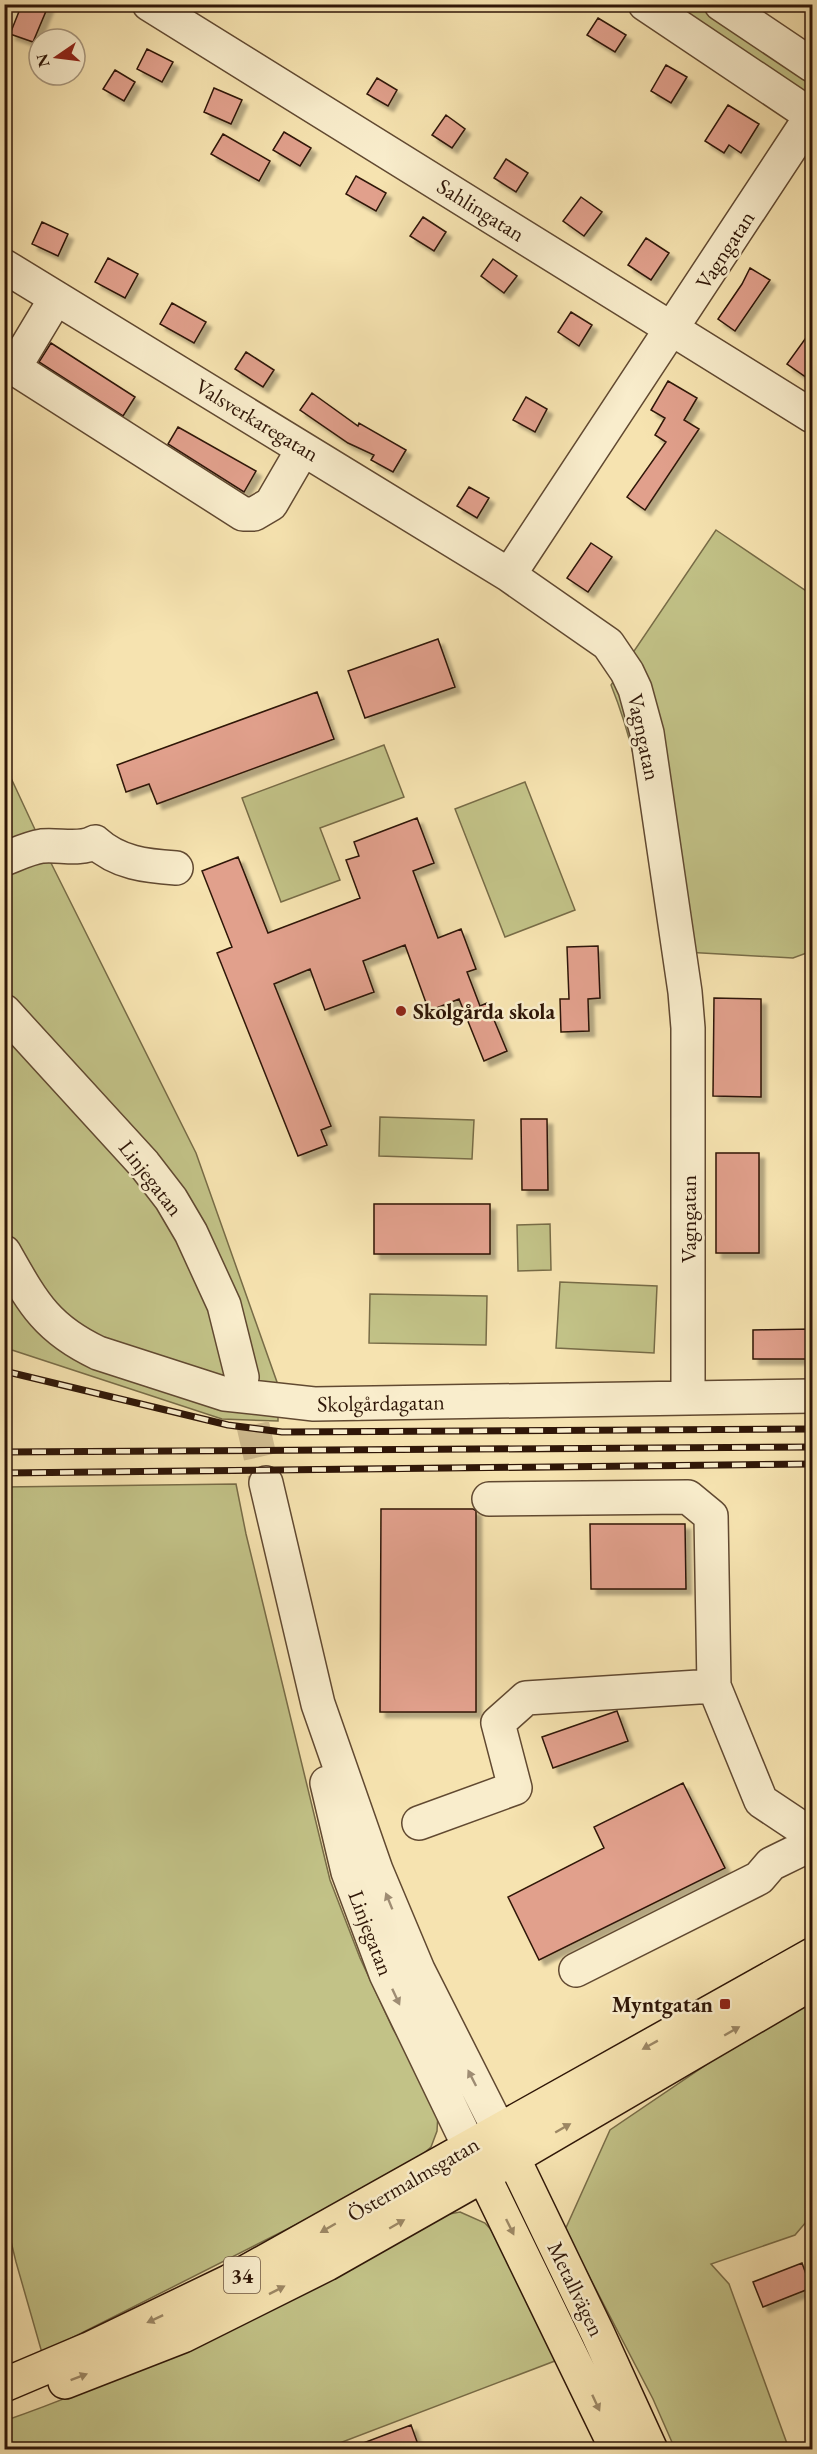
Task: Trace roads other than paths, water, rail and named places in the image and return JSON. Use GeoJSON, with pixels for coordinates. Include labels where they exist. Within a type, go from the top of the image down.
{"type":"FeatureCollection","features":[{"type":"Feature","properties":{"kind":"main road","name":"Östermalmsgatan"},"geometry":{"type":"LineString","coordinates":[[4,2404],[99,2370],[183,2336],[327,2264],[484,2175],[506,2144],[813,1955]]}},
{"type":"Feature","properties":{"kind":"main road","name":"Östermalmsgatan"},"geometry":{"type":"LineString","coordinates":[[4,2385],[89,2349],[220,2286],[312,2237],[469,2146],[506,2144],[813,1983]]}},
{"type":"Feature","properties":{"kind":"main road","name":"Metallvägen"},"geometry":{"type":"LineString","coordinates":[[506,2144],[651,2450]]}},
{"type":"Feature","properties":{"kind":"main road","name":"Metallvägen"},"geometry":{"type":"LineString","coordinates":[[469,2146],[617,2450]]}},
{"type":"Feature","properties":{"kind":"street","name":"Sahlingatan"},"geometry":{"type":"LineString","coordinates":[[149,4],[813,416]]}},
{"type":"Feature","properties":{"kind":"street"},"geometry":{"type":"LineString","coordinates":[[645,4],[812,116]]}},
{"type":"Feature","properties":{"kind":"street"},"geometry":{"type":"LineString","coordinates":[[721,4],[813,65]]}},
{"type":"Feature","properties":{"kind":"street","name":"Vagngatan"},"geometry":{"type":"LineString","coordinates":[[688,1398],[687,1028],[682,961],[647,733],[635,689],[618,657],[608,645],[509,575],[673,330],[812,116]]}},
{"type":"Feature","properties":{"kind":"street","name":"Valsverkaregatan"},"geometry":{"type":"LineString","coordinates":[[4,266],[509,575]]}},
{"type":"Feature","properties":{"kind":"street"},"geometry":{"type":"LineString","coordinates":[[56,298],[14,368],[243,514],[254,514],[271,504],[303,449]]}},
{"type":"Feature","properties":{"kind":"street"},"geometry":{"type":"LineString","coordinates":[[4,859],[40,847],[59,845],[81,847],[95,842],[104,850],[123,860],[148,866],[176,867]]}},
{"type":"Feature","properties":{"kind":"street","name":"Linjegatan"},"geometry":{"type":"LineString","coordinates":[[8,1020],[144,1164],[171,1199],[191,1233],[224,1305],[242,1377]]}},
{"type":"Feature","properties":{"kind":"street","name":"Skolgårdagatan"},"geometry":{"type":"LineString","coordinates":[[4,1252],[30,1298],[44,1316],[79,1344],[98,1353],[225,1394],[314,1404],[813,1396]]}},
{"type":"Feature","properties":{"kind":"street","name":"Linjegatan"},"geometry":{"type":"LineString","coordinates":[[266,1483],[318,1704],[393,1913],[446,2028],[506,2144]]}},
{"type":"Feature","properties":{"kind":"street"},"geometry":{"type":"LineString","coordinates":[[489,1499],[688,1497],[711,1515],[714,1686],[761,1801],[813,1835]]}},
{"type":"Feature","properties":{"kind":"street"},"geometry":{"type":"LineString","coordinates":[[419,1823],[515,1788],[498,1723],[526,1698],[714,1686]]}},
{"type":"Feature","properties":{"kind":"street","name":"Linjegatan"},"geometry":{"type":"LineString","coordinates":[[318,1704],[327,1783],[348,1872],[386,1974],[469,2146]]}},
{"type":"Feature","properties":{"kind":"street"},"geometry":{"type":"LineString","coordinates":[[576,1970],[759,1878],[771,1864],[813,1844]]}},
{"type":"Feature","properties":{"kind":"tunnel"},"geometry":{"type":"LineString","coordinates":[[242,1377],[266,1483]]}},
{"type":"Feature","properties":{"kind":"railway"},"geometry":{"type":"LineString","coordinates":[[4,1371],[228,1425],[282,1432],[812,1429]]}},
{"type":"Feature","properties":{"kind":"railway"},"geometry":{"type":"LineString","coordinates":[[4,1452],[812,1447]]}},
{"type":"Feature","properties":{"kind":"railway"},"geometry":{"type":"LineString","coordinates":[[4,1473],[812,1464]]}},
{"type":"Feature","properties":{"kind":"place","name":"Skolgårda skola"},"geometry":{"type":"Point","coordinates":[401,1011]}},
{"type":"Feature","properties":{"kind":"place","name":"Myntgatan"},"geometry":{"type":"Point","coordinates":[725,2004]}}]}
